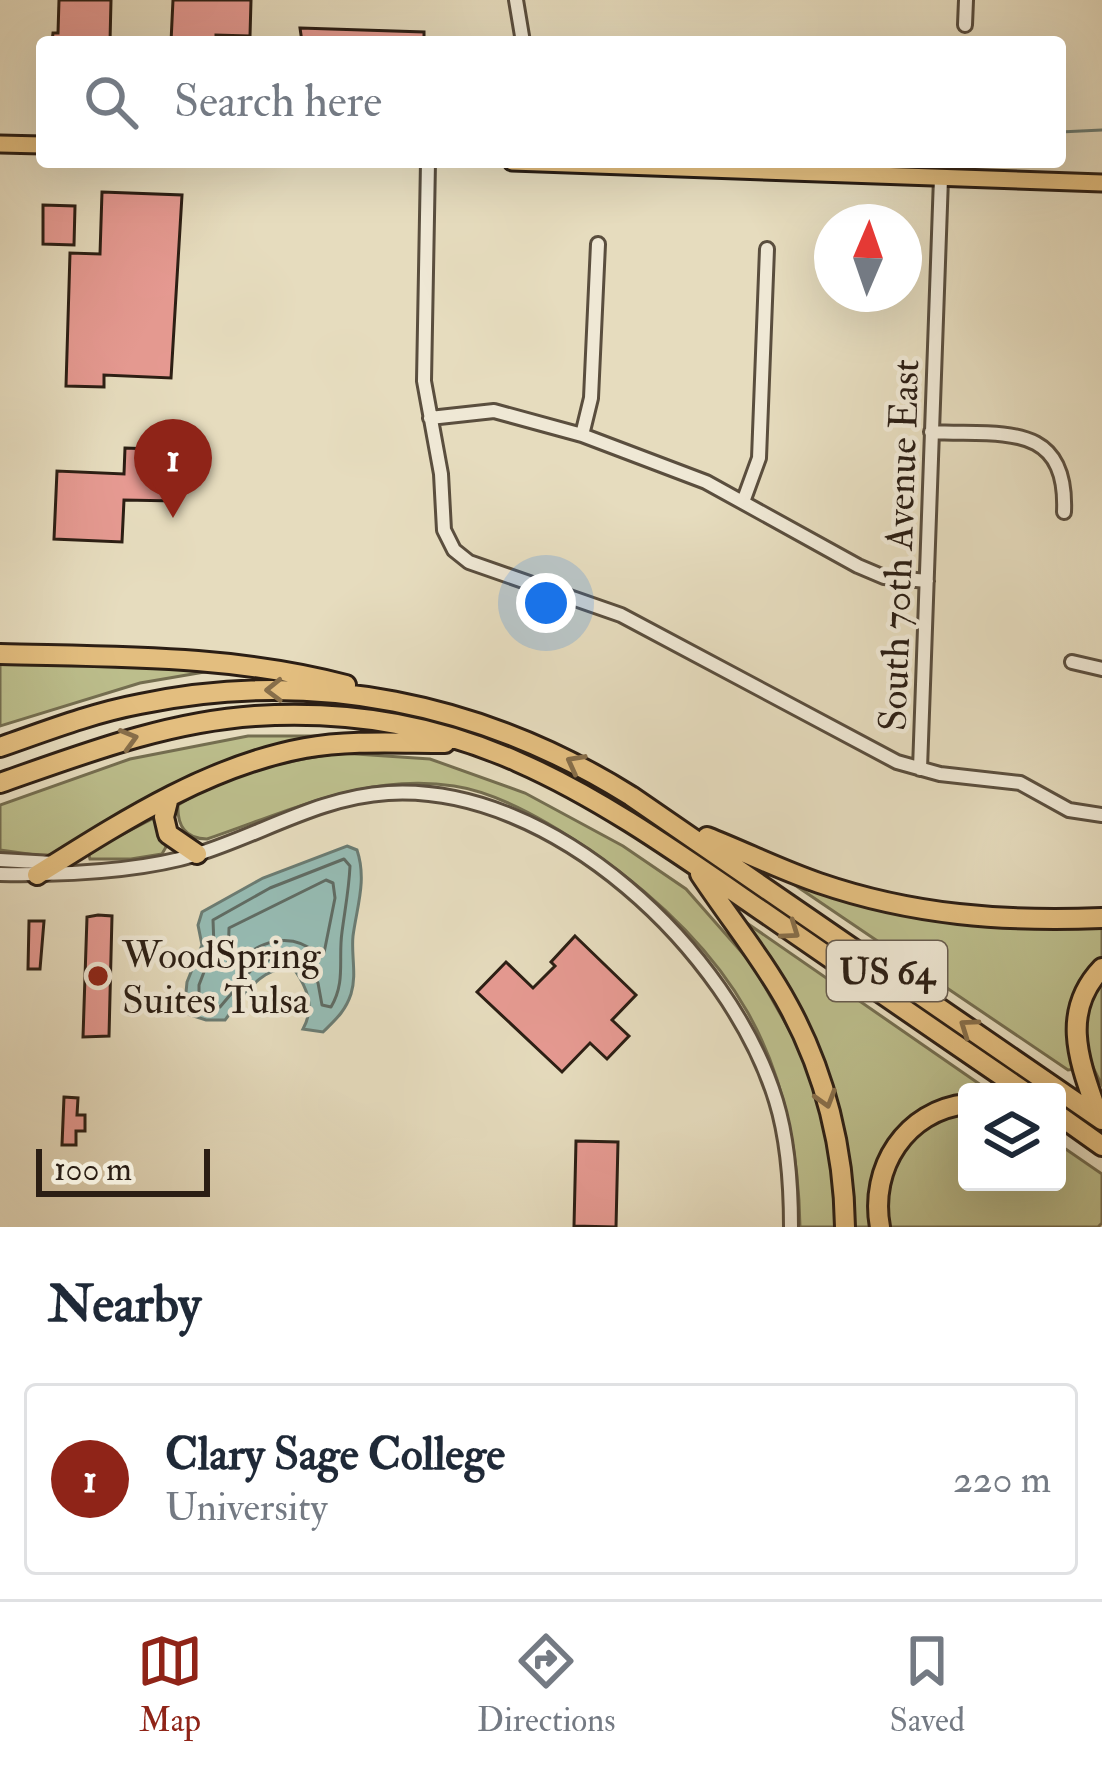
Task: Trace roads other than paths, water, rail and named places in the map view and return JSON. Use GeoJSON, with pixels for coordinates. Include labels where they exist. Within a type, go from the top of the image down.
{"type":"FeatureCollection","features":[{"type":"Feature","properties":{"kind":"highway"},"geometry":{"type":"LineString","coordinates":[[0,654],[266,666],[432,708]]}},
{"type":"Feature","properties":{"kind":"highway","name":"US 64"},"geometry":{"type":"LineString","coordinates":[[0,747],[134,705],[201,694],[326,691],[432,708],[513,733],[558,754],[675,825],[1100,1119]]}},
{"type":"Feature","properties":{"kind":"highway","name":"US 64"},"geometry":{"type":"LineString","coordinates":[[9,780],[146,734],[252,716],[359,719],[473,743],[559,778],[1011,1083]]}},
{"type":"Feature","properties":{"kind":"highway"},"geometry":{"type":"LineString","coordinates":[[37,875],[209,776],[307,748],[346,743],[473,743]]}},
{"type":"Feature","properties":{"kind":"highway"},"geometry":{"type":"LineString","coordinates":[[170,797],[164,817],[168,834],[197,854]]}},
{"type":"Feature","properties":{"kind":"highway"},"geometry":{"type":"LineString","coordinates":[[675,825],[815,881],[896,905],[977,918],[1102,918]]}},
{"type":"Feature","properties":{"kind":"highway"},"geometry":{"type":"LineString","coordinates":[[694,865],[787,1003],[803,1036],[832,1121],[845,1227]]}},
{"type":"Feature","properties":{"kind":"highway"},"geometry":{"type":"LineString","coordinates":[[1100,1119],[1074,1031],[1083,994],[1102,968]]}},
{"type":"Feature","properties":{"kind":"highway"},"geometry":{"type":"LineString","coordinates":[[880,1227],[878,1189],[897,1144],[933,1113],[958,1106]]}},
{"type":"Feature","properties":{"kind":"highway"},"geometry":{"type":"LineString","coordinates":[[1066,1121],[1102,1146]]}},
{"type":"Feature","properties":{"kind":"main road"},"geometry":{"type":"LineString","coordinates":[[0,144],[36,145]]}},
{"type":"Feature","properties":{"kind":"main road"},"geometry":{"type":"LineString","coordinates":[[677,168],[1102,183]]}},
{"type":"Feature","properties":{"kind":"street"},"geometry":{"type":"LineString","coordinates":[[516,0],[522,36]]}},
{"type":"Feature","properties":{"kind":"street"},"geometry":{"type":"LineString","coordinates":[[965,25],[966,0]]}},
{"type":"Feature","properties":{"kind":"street"},"geometry":{"type":"LineString","coordinates":[[428,168],[422,367],[448,540],[470,562],[621,615],[871,751],[920,769],[1020,783],[1070,810],[1102,814]]}},
{"type":"Feature","properties":{"kind":"street","name":"South 70th Avenue East"},"geometry":{"type":"LineString","coordinates":[[920,769],[941,178]]}},
{"type":"Feature","properties":{"kind":"street"},"geometry":{"type":"LineString","coordinates":[[582,435],[591,398],[598,244]]}},
{"type":"Feature","properties":{"kind":"street"},"geometry":{"type":"LineString","coordinates":[[743,502],[759,458],[767,249]]}},
{"type":"Feature","properties":{"kind":"street"},"geometry":{"type":"LineString","coordinates":[[430,418],[506,413],[582,435],[676,469],[884,577],[927,581]]}},
{"type":"Feature","properties":{"kind":"street"},"geometry":{"type":"LineString","coordinates":[[931,432],[1013,436],[1040,444],[1063,475],[1064,512]]}},
{"type":"Feature","properties":{"kind":"street"},"geometry":{"type":"LineString","coordinates":[[1072,662],[1102,668]]}},
{"type":"Feature","properties":{"kind":"street"},"geometry":{"type":"LineString","coordinates":[[0,874],[130,867],[197,854],[309,811],[367,795],[450,797],[531,824],[659,915],[697,954],[728,998],[776,1102],[791,1198],[790,1227]]}},
{"type":"Feature","properties":{"kind":"street"},"geometry":{"type":"LineString","coordinates":[[0,860],[55,863],[77,870]]}},
{"type":"Feature","properties":{"kind":"water"},"geometry":{"type":"Polygon","coordinates":[[[347,846],[357,850],[361,872],[353,936],[354,980],[349,1000],[332,1024],[323,1032],[303,1029],[308,998],[294,969],[263,977],[225,1020],[184,1013],[187,982],[202,945],[198,925],[202,912],[263,878],[347,846]]]}},
{"type":"Feature","properties":{"kind":"waterway"},"geometry":{"type":"LineString","coordinates":[[1066,132],[1102,130]]}},
{"type":"Feature","properties":{"kind":"place","name":"Clary Sage College"},"geometry":{"type":"Point","coordinates":[173,518]}},
{"type":"Feature","properties":{"kind":"place","name":"WoodSpring Suites Tulsa"},"geometry":{"type":"Point","coordinates":[98,976]}}]}
